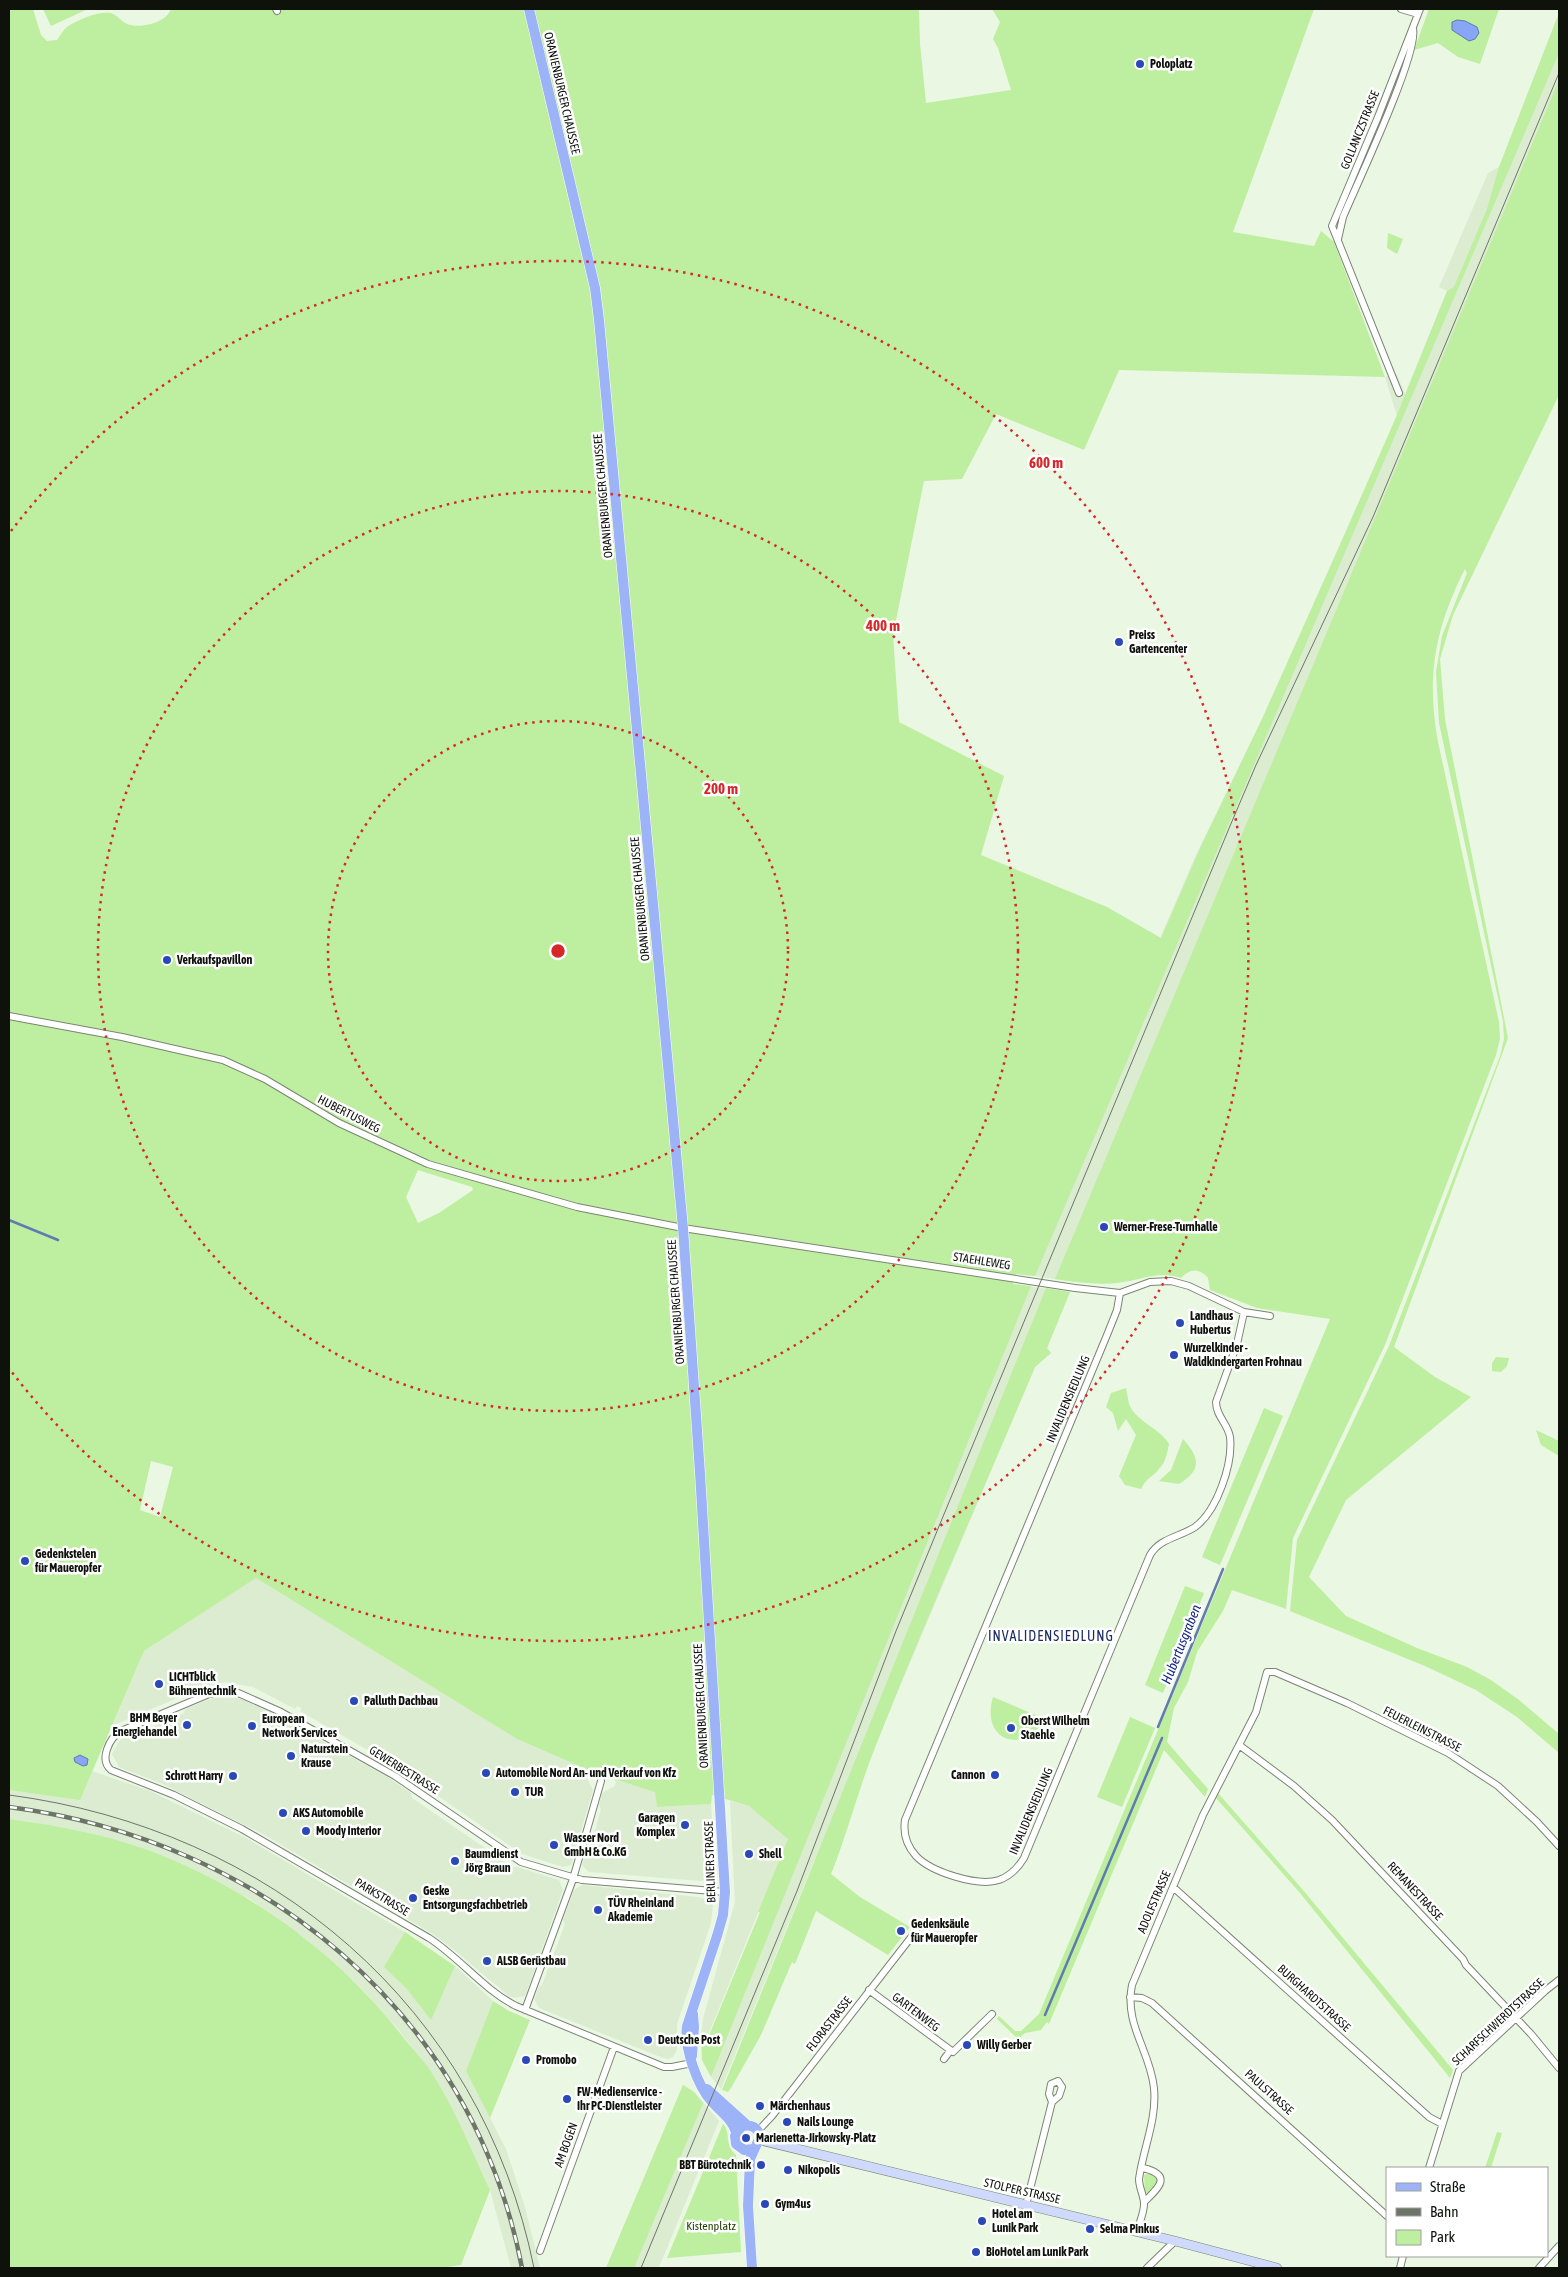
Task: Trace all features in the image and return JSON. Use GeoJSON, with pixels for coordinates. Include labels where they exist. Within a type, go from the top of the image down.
{"type":"FeatureCollection","features":[{"type":"Feature","properties":{"kind":"main road","name":"ORANIENBURGER CHAUSSEE"},"geometry":{"type":"LineString","coordinates":[[530,9],[595,288],[599,320],[683,1228],[719,1795]]}},
{"type":"Feature","properties":{"kind":"main road","name":"BERLINER STRASSE"},"geometry":{"type":"LineString","coordinates":[[719,1795],[726,1892],[723,1915],[693,2013],[692,2061],[699,2080],[710,2099],[733,2123],[736,2132]]}},
{"type":"Feature","properties":{"kind":"main road","name":"BERLINER STRASSE"},"geometry":{"type":"LineString","coordinates":[[704,2087],[747,2125]]}},
{"type":"Feature","properties":{"kind":"main road"},"geometry":{"type":"LineString","coordinates":[[748,2206],[745,2197],[742,2155],[735,2140],[736,2132],[741,2127],[747,2125],[759,2136],[750,2159],[748,2206],[752,2268]]}},
{"type":"Feature","properties":{"kind":"main road","name":"STOLPER STRASSE"},"geometry":{"type":"LineString","coordinates":[[759,2136],[1276,2268]]}},
{"type":"Feature","properties":{"kind":"main road"},"geometry":{"type":"LineString","coordinates":[[739,2147],[744,2150],[753,2149]]}},
{"type":"Feature","properties":{"kind":"street"},"geometry":{"type":"LineString","coordinates":[[1401,9],[1419,12]]}},
{"type":"Feature","properties":{"kind":"street","name":"GOLLANCZSTRASSE"},"geometry":{"type":"LineString","coordinates":[[1400,393],[1338,239],[1343,216],[1403,73],[1413,43],[1413,29],[1419,12]]}},
{"type":"Feature","properties":{"kind":"street","name":"HUBERTUSWEG"},"geometry":{"type":"LineString","coordinates":[[9,1016],[142,1041],[223,1060],[265,1079],[339,1123],[428,1164],[577,1207],[683,1228]]}},
{"type":"Feature","properties":{"kind":"street","name":"STAEHLEWEG"},"geometry":{"type":"LineString","coordinates":[[683,1228],[1075,1288],[1120,1293],[1150,1282],[1171,1281],[1188,1286],[1244,1312],[1270,1316]]}},
{"type":"Feature","properties":{"kind":"street","name":"INVALIDENSIEDLUNG"},"geometry":{"type":"LineString","coordinates":[[1120,1293],[1117,1310],[1106,1338],[905,1820],[907,1840],[917,1856],[924,1862],[948,1874],[975,1882],[983,1883],[1004,1878],[1014,1871],[1024,1858],[1150,1554],[1162,1542],[1196,1526],[1214,1503],[1230,1456],[1228,1432],[1217,1411],[1216,1402],[1237,1344],[1244,1312]]}},
{"type":"Feature","properties":{"kind":"street","name":"ADOLFSTRASSE"},"geometry":{"type":"LineString","coordinates":[[1144,2202],[1140,2187],[1154,2112],[1154,2089],[1150,2067],[1131,2015],[1130,1997],[1134,1978],[1209,1801],[1256,1712],[1265,1675],[1271,1671],[1282,1675]]}},
{"type":"Feature","properties":{"kind":"street","name":"FEUERLEINSTRASSE"},"geometry":{"type":"LineString","coordinates":[[1282,1675],[1341,1700],[1448,1753],[1498,1786],[1538,1822],[1559,1846]]}},
{"type":"Feature","properties":{"kind":"street","name":"GEWERBESTRASSE"},"geometry":{"type":"LineString","coordinates":[[110,1769],[105,1762],[106,1754],[112,1739],[118,1733],[209,1694],[223,1691],[236,1692],[281,1712],[388,1772],[518,1861],[573,1878],[726,1892]]}},
{"type":"Feature","properties":{"kind":"street","name":"REMANESTRASSE"},"geometry":{"type":"LineString","coordinates":[[1239,1744],[1294,1786],[1332,1820],[1517,2018],[1559,2068]]}},
{"type":"Feature","properties":{"kind":"street","name":"PARKSTRASSE"},"geometry":{"type":"LineString","coordinates":[[110,1769],[174,1795],[264,1841],[436,1943],[499,1995],[525,2010],[665,2067],[692,2061]]}},
{"type":"Feature","properties":{"kind":"street"},"geometry":{"type":"LineString","coordinates":[[525,2010],[573,1878],[601,1781]]}},
{"type":"Feature","properties":{"kind":"street","name":"BURGHARDTSTRASSE"},"geometry":{"type":"LineString","coordinates":[[1173,1887],[1429,2117],[1442,2124]]}},
{"type":"Feature","properties":{"kind":"street","name":"FLORASTRASSE"},"geometry":{"type":"LineString","coordinates":[[759,2136],[772,2116],[916,1930]]}},
{"type":"Feature","properties":{"kind":"street","name":"SCHARFSCHWERDTSTRASSE"},"geometry":{"type":"LineString","coordinates":[[1429,2167],[1459,2071],[1559,1980]]}},
{"type":"Feature","properties":{"kind":"street","name":"GARTENWEG"},"geometry":{"type":"LineString","coordinates":[[869,1990],[950,2051]]}},
{"type":"Feature","properties":{"kind":"street","name":"PAULSTRASSE"},"geometry":{"type":"LineString","coordinates":[[1130,1997],[1142,1998],[1152,2003],[1386,2215]]}},
{"type":"Feature","properties":{"kind":"street"},"geometry":{"type":"LineString","coordinates":[[944,2059],[950,2051],[956,2050],[992,2014]]}},
{"type":"Feature","properties":{"kind":"street","name":"AM BOGEN"},"geometry":{"type":"LineString","coordinates":[[540,2251],[614,2047]]}},
{"type":"Feature","properties":{"kind":"street"},"geometry":{"type":"LineString","coordinates":[[1026,2204],[1052,2102]]}},
{"type":"Feature","properties":{"kind":"street"},"geometry":{"type":"LineString","coordinates":[[1137,2232],[1144,2202],[1157,2190],[1161,2181],[1160,2175],[1156,2172],[1143,2168]]}},
{"type":"Feature","properties":{"kind":"street"},"geometry":{"type":"LineString","coordinates":[[1147,2268],[1175,2241]]}},
{"type":"Feature","properties":{"kind":"street"},"geometry":{"type":"LineString","coordinates":[[1539,2268],[1559,2246]]}},
{"type":"Feature","properties":{"kind":"shaded area"},"geometry":{"type":"Polygon","coordinates":[[[1559,13],[1559,134],[1074,1282],[1016,1273],[1195,857],[1262,719],[1397,416],[1385,377],[1396,373],[1405,394],[1447,291],[1439,287],[1488,173],[1499,167],[1559,13]]]}},
{"type":"Feature","properties":{"kind":"shaded area"},"geometry":{"type":"Polygon","coordinates":[[[1012,1284],[1070,1292],[1047,1348],[1051,1353],[1035,1367],[882,1729],[853,1803],[841,1847],[831,1874],[814,1861],[721,2089],[711,2077],[802,1851],[788,1839],[707,2038],[701,2036],[703,2019],[735,1902],[730,1801],[749,1806],[786,1836],[1012,1284]]]}},
{"type":"Feature","properties":{"kind":"shaded area"},"geometry":{"type":"Polygon","coordinates":[[[256,1578],[517,1739],[593,1772],[587,1774],[586,1777],[593,1790],[571,1865],[563,1867],[522,1854],[392,1764],[300,1711],[302,1708],[297,1706],[295,1709],[253,1687],[225,1682],[205,1686],[112,1726],[144,1651],[256,1578]]]}},
{"type":"Feature","properties":{"kind":"shaded area"},"geometry":{"type":"Polygon","coordinates":[[[218,1696],[230,1696],[244,1700],[386,1776],[411,1793],[412,1798],[513,1867],[559,1880],[563,1890],[525,1996],[515,1998],[509,1996],[431,1933],[263,1834],[163,1784],[119,1767],[112,1754],[122,1737],[129,1737],[184,1713],[185,1709],[218,1696]]]}},
{"type":"Feature","properties":{"kind":"shaded area"},"geometry":{"type":"Polygon","coordinates":[[[92,1771],[150,1791],[246,1838],[405,1932],[385,1967],[406,1988],[431,2019],[455,1966],[493,2001],[466,2071],[506,2149],[525,2207],[540,2268],[511,2268],[490,2190],[465,2136],[433,2075],[398,2029],[361,1988],[307,1940],[250,1899],[111,1839],[9,1819],[9,1790],[80,1799],[92,1771]]]}},
{"type":"Feature","properties":{"kind":"shaded area"},"geometry":{"type":"Polygon","coordinates":[[[612,1777],[656,1792],[657,1807],[711,1804],[714,1874],[701,1881],[589,1872],[582,1865],[584,1857],[588,1855],[601,1809],[599,1805],[602,1793],[615,1786],[616,1782],[612,1777]]]}},
{"type":"Feature","properties":{"kind":"shaded area"},"geometry":{"type":"Polygon","coordinates":[[[582,1885],[698,1897],[709,1900],[713,1905],[711,1923],[677,2024],[677,2050],[673,2057],[668,2059],[658,2056],[539,2008],[534,1999],[539,1987],[542,1985],[565,1924],[563,1920],[574,1890],[582,1885]]]}},
{"type":"Feature","properties":{"kind":"shaded area"},"geometry":{"type":"Polygon","coordinates":[[[683,2085],[694,2092],[719,2121],[663,2258],[658,2268],[606,2268],[683,2085]]]}},
{"type":"Feature","properties":{"kind":"green space"},"geometry":{"type":"Polygon","coordinates":[[[9,9],[33,9],[41,35],[47,41],[57,40],[67,27],[94,15],[111,13],[127,24],[139,26],[152,24],[164,18],[171,9],[919,9],[920,44],[926,103],[1011,90],[998,48],[993,39],[1000,22],[992,9],[1314,9],[1233,232],[1314,246],[1321,231],[1334,242],[1385,377],[1119,370],[1084,450],[996,414],[962,479],[924,481],[893,635],[899,722],[1004,776],[981,855],[1107,907],[1161,938],[1202,844],[1262,719],[1336,554],[1397,415],[1447,291],[1454,287],[1487,209],[1499,167],[1559,13],[1559,53],[1035,1276],[1016,1274],[1013,1284],[1031,1286],[711,2077],[702,2060],[701,2036],[708,2038],[788,1839],[749,1806],[712,1795],[711,1804],[657,1807],[655,1792],[593,1772],[517,1739],[256,1578],[144,1651],[80,1800],[9,1790],[9,9]],[[418,1170],[406,1197],[418,1223],[439,1213],[473,1190],[472,1187],[418,1170]],[[151,1461],[140,1510],[160,1517],[173,1467],[151,1461]]]}},
{"type":"Feature","properties":{"kind":"green space"},"geometry":{"type":"Polygon","coordinates":[[[43,9],[88,9],[51,26],[43,9]]]}},
{"type":"Feature","properties":{"kind":"green space"},"geometry":{"type":"Polygon","coordinates":[[[1429,9],[1499,9],[1480,64],[1458,57],[1438,43],[1414,50],[1429,9]]]}},
{"type":"Feature","properties":{"kind":"green space"},"geometry":{"type":"Polygon","coordinates":[[[1559,80],[1559,395],[1453,615],[1440,659],[1445,719],[1508,1038],[1394,1347],[1435,1377],[1471,1397],[1346,1500],[1309,1577],[1346,1616],[1417,1648],[1467,1667],[1491,1680],[1519,1700],[1559,1734],[1559,1753],[1517,1717],[1476,1690],[1425,1666],[1290,1611],[1297,1540],[1389,1346],[1500,1056],[1504,1039],[1503,1021],[1439,723],[1436,672],[1442,636],[1467,573],[1465,569],[1446,612],[1440,632],[1433,674],[1434,718],[1499,1022],[1500,1039],[1496,1055],[1385,1345],[1293,1538],[1286,1609],[1232,1590],[1223,1611],[1197,1652],[1188,1682],[1174,1708],[1167,1742],[1208,1789],[1205,1797],[1164,1750],[1049,2024],[1047,2022],[1041,2030],[1025,2033],[1018,2039],[997,2019],[999,2016],[1015,2031],[1021,2031],[1039,2014],[1330,1319],[1257,1308],[1210,1290],[1208,1278],[1202,1272],[1195,1270],[1188,1272],[1181,1278],[1165,1275],[1109,1284],[1055,1279],[1559,80]]]}},
{"type":"Feature","properties":{"kind":"green space"},"geometry":{"type":"Polygon","coordinates":[[[1388,233],[1403,239],[1397,254],[1387,248],[1388,233]]]}},
{"type":"Feature","properties":{"kind":"green space"},"geometry":{"type":"Polygon","coordinates":[[[1046,1288],[1070,1292],[1047,1348],[1051,1353],[1035,1367],[934,1603],[870,1761],[831,1874],[860,1897],[910,1927],[888,1955],[816,1911],[795,1964],[792,1962],[761,2035],[731,2088],[728,2092],[722,2090],[1046,1288]]]}},
{"type":"Feature","properties":{"kind":"green space"},"geometry":{"type":"Polygon","coordinates":[[[1496,1357],[1509,1358],[1507,1366],[1501,1372],[1492,1371],[1492,1363],[1496,1357]]]}},
{"type":"Feature","properties":{"kind":"green space"},"geometry":{"type":"Polygon","coordinates":[[[1126,1388],[1132,1410],[1165,1438],[1169,1444],[1163,1463],[1141,1489],[1125,1485],[1119,1476],[1136,1435],[1126,1419],[1118,1431],[1113,1413],[1106,1407],[1111,1393],[1126,1388]]]}},
{"type":"Feature","properties":{"kind":"green space"},"geometry":{"type":"Polygon","coordinates":[[[1264,1408],[1283,1416],[1220,1565],[1202,1557],[1264,1408]]]}},
{"type":"Feature","properties":{"kind":"green space"},"geometry":{"type":"Polygon","coordinates":[[[1536,1430],[1559,1441],[1559,1456],[1541,1445],[1536,1430]]]}},
{"type":"Feature","properties":{"kind":"green space"},"geometry":{"type":"Polygon","coordinates":[[[1183,1439],[1195,1457],[1195,1468],[1179,1484],[1159,1481],[1171,1470],[1183,1439]]]}},
{"type":"Feature","properties":{"kind":"green space"},"geometry":{"type":"Polygon","coordinates":[[[1185,1586],[1204,1593],[1163,1693],[1145,1685],[1185,1586]]]}},
{"type":"Feature","properties":{"kind":"green space"},"geometry":{"type":"Polygon","coordinates":[[[993,1697],[1045,1719],[1036,1730],[1026,1737],[1016,1740],[1006,1738],[998,1733],[993,1724],[991,1712],[993,1697]]]}},
{"type":"Feature","properties":{"kind":"green space"},"geometry":{"type":"Polygon","coordinates":[[[1130,1717],[1155,1728],[1122,1807],[1097,1797],[1130,1717]]]}},
{"type":"Feature","properties":{"kind":"green space"},"geometry":{"type":"Polygon","coordinates":[[[1218,1793],[1303,1890],[1453,2070],[1450,2078],[1300,1893],[1216,1798],[1218,1793]]]}},
{"type":"Feature","properties":{"kind":"green space"},"geometry":{"type":"Polygon","coordinates":[[[9,1819],[95,1834],[145,1849],[183,1865],[220,1883],[290,1927],[353,1980],[381,2010],[430,2071],[456,2117],[490,2190],[461,2265],[440,2268],[9,2268],[9,1819]]]}},
{"type":"Feature","properties":{"kind":"green space"},"geometry":{"type":"Polygon","coordinates":[[[405,1932],[455,1966],[431,2020],[406,1988],[384,1967],[405,1932]]]}},
{"type":"Feature","properties":{"kind":"green space"},"geometry":{"type":"Polygon","coordinates":[[[493,2001],[509,2011],[530,2020],[490,2118],[466,2071],[493,2001]]]}},
{"type":"Feature","properties":{"kind":"green space"},"geometry":{"type":"Polygon","coordinates":[[[683,2085],[694,2092],[703,2103],[634,2268],[606,2268],[683,2085]]]}},
{"type":"Feature","properties":{"kind":"green space","name":"Kistenplatz"},"geometry":{"type":"Polygon","coordinates":[[[723,2124],[727,2131],[732,2151],[736,2155],[741,2252],[667,2258],[723,2124]]]}},
{"type":"Feature","properties":{"kind":"green space"},"geometry":{"type":"Polygon","coordinates":[[[1497,2132],[1502,2133],[1491,2167],[1485,2167],[1497,2132]]]}},
{"type":"Feature","properties":{"kind":"green space"},"geometry":{"type":"Polygon","coordinates":[[[1150,2173],[1158,2177],[1158,2184],[1149,2193],[1145,2193],[1144,2175],[1150,2173]]]}},
{"type":"Feature","properties":{"kind":"water"},"geometry":{"type":"Polygon","coordinates":[[[1457,20],[1465,21],[1477,27],[1479,33],[1475,39],[1469,41],[1452,30],[1452,22],[1457,20]]]}},
{"type":"Feature","properties":{"kind":"water"},"geometry":{"type":"Polygon","coordinates":[[[80,1755],[88,1759],[87,1765],[83,1766],[75,1762],[74,1758],[80,1755]]]}},
{"type":"Feature","properties":{"kind":"waterway"},"geometry":{"type":"LineString","coordinates":[[9,1220],[58,1240]]}},
{"type":"Feature","properties":{"kind":"waterway","name":"Hubertusgraben"},"geometry":{"type":"LineString","coordinates":[[1158,1727],[1223,1569]]}},
{"type":"Feature","properties":{"kind":"waterway"},"geometry":{"type":"LineString","coordinates":[[1045,2015],[1162,1738]]}},
{"type":"Feature","properties":{"kind":"tram line"},"geometry":{"type":"LineString","coordinates":[[641,2268],[797,1891],[896,1631],[1230,826],[1256,765],[1373,517],[1559,73]]}},
{"type":"Feature","properties":{"kind":"tram line"},"geometry":{"type":"LineString","coordinates":[[9,1795],[104,1814],[194,1846],[276,1891],[350,1946],[413,2012],[466,2088],[507,2174],[534,2268]]}},
{"type":"Feature","properties":{"kind":"railway"},"geometry":{"type":"LineString","coordinates":[[9,1807],[101,1826],[189,1857],[269,1900],[342,1954],[405,2018],[457,2093],[496,2176],[522,2268]]}},
{"type":"Feature","properties":{"kind":"place","name":"Poloplatz"},"geometry":{"type":"Point","coordinates":[1140,64]}},
{"type":"Feature","properties":{"kind":"place","name":"Preiss Gartencenter"},"geometry":{"type":"Point","coordinates":[1119,642]}},
{"type":"Feature","properties":{"kind":"place","name":"Verkaufspavillon"},"geometry":{"type":"Point","coordinates":[167,960]}},
{"type":"Feature","properties":{"kind":"place","name":"Werner-Frese-Turnhalle"},"geometry":{"type":"Point","coordinates":[1104,1227]}},
{"type":"Feature","properties":{"kind":"place","name":"Landhaus Hubertus"},"geometry":{"type":"Point","coordinates":[1180,1323]}},
{"type":"Feature","properties":{"kind":"place","name":"Wurzelkinder - Waldkindergarten Frohnau"},"geometry":{"type":"Point","coordinates":[1174,1355]}},
{"type":"Feature","properties":{"kind":"place","name":"Gedenkstelen für Maueropfer"},"geometry":{"type":"Point","coordinates":[25,1561]}},
{"type":"Feature","properties":{"kind":"place","name":"LICHTblick Bühnentechnik"},"geometry":{"type":"Point","coordinates":[159,1684]}},
{"type":"Feature","properties":{"kind":"place","name":"Palluth Dachbau"},"geometry":{"type":"Point","coordinates":[354,1701]}},
{"type":"Feature","properties":{"kind":"place","name":"BHM Beyer Energiehandel"},"geometry":{"type":"Point","coordinates":[187,1725]}},
{"type":"Feature","properties":{"kind":"place","name":"European Network Services"},"geometry":{"type":"Point","coordinates":[252,1726]}},
{"type":"Feature","properties":{"kind":"place","name":"Oberst Wilhelm Staehle"},"geometry":{"type":"Point","coordinates":[1011,1728]}},
{"type":"Feature","properties":{"kind":"place","name":"Naturstein Krause"},"geometry":{"type":"Point","coordinates":[291,1756]}},
{"type":"Feature","properties":{"kind":"place","name":"Automobile Nord An- und Verkauf von Kfz"},"geometry":{"type":"Point","coordinates":[486,1773]}},
{"type":"Feature","properties":{"kind":"place","name":"Cannon"},"geometry":{"type":"Point","coordinates":[995,1775]}},
{"type":"Feature","properties":{"kind":"place","name":"Schrott Harry"},"geometry":{"type":"Point","coordinates":[233,1776]}},
{"type":"Feature","properties":{"kind":"place","name":"TUR"},"geometry":{"type":"Point","coordinates":[515,1792]}},
{"type":"Feature","properties":{"kind":"place","name":"AKS Automobile"},"geometry":{"type":"Point","coordinates":[283,1813]}},
{"type":"Feature","properties":{"kind":"place","name":"Garagen Komplex"},"geometry":{"type":"Point","coordinates":[685,1825]}},
{"type":"Feature","properties":{"kind":"place","name":"Moody Interior"},"geometry":{"type":"Point","coordinates":[306,1831]}},
{"type":"Feature","properties":{"kind":"place","name":"Wasser Nord GmbH & Co.KG"},"geometry":{"type":"Point","coordinates":[554,1845]}},
{"type":"Feature","properties":{"kind":"place","name":"Shell"},"geometry":{"type":"Point","coordinates":[749,1854]}},
{"type":"Feature","properties":{"kind":"place","name":"Baumdienst Jörg Braun"},"geometry":{"type":"Point","coordinates":[455,1861]}},
{"type":"Feature","properties":{"kind":"place","name":"Geske Entsorgungsfachbetrieb"},"geometry":{"type":"Point","coordinates":[413,1898]}},
{"type":"Feature","properties":{"kind":"place","name":"TÜV Rheinland Akademie"},"geometry":{"type":"Point","coordinates":[598,1910]}},
{"type":"Feature","properties":{"kind":"place","name":"Gedenksäule für Maueropfer"},"geometry":{"type":"Point","coordinates":[901,1931]}},
{"type":"Feature","properties":{"kind":"place","name":"ALSB Gerüstbau"},"geometry":{"type":"Point","coordinates":[487,1961]}},
{"type":"Feature","properties":{"kind":"place","name":"Deutsche Post"},"geometry":{"type":"Point","coordinates":[648,2040]}},
{"type":"Feature","properties":{"kind":"place","name":"Willy Gerber"},"geometry":{"type":"Point","coordinates":[967,2045]}},
{"type":"Feature","properties":{"kind":"place","name":"Promobo"},"geometry":{"type":"Point","coordinates":[526,2060]}},
{"type":"Feature","properties":{"kind":"place","name":"FW-Medienservice - Ihr PC-Dienstleister"},"geometry":{"type":"Point","coordinates":[567,2099]}},
{"type":"Feature","properties":{"kind":"place","name":"Märchenhaus"},"geometry":{"type":"Point","coordinates":[760,2106]}},
{"type":"Feature","properties":{"kind":"place","name":"Nails Lounge"},"geometry":{"type":"Point","coordinates":[787,2122]}},
{"type":"Feature","properties":{"kind":"place","name":"Marienetta-Jirkowsky-Platz"},"geometry":{"type":"Point","coordinates":[746,2138]}},
{"type":"Feature","properties":{"kind":"place","name":"BBT Bürotechnik"},"geometry":{"type":"Point","coordinates":[761,2165]}},
{"type":"Feature","properties":{"kind":"place","name":"Nikopolis"},"geometry":{"type":"Point","coordinates":[788,2170]}},
{"type":"Feature","properties":{"kind":"place","name":"Gym4us"},"geometry":{"type":"Point","coordinates":[765,2204]}},
{"type":"Feature","properties":{"kind":"place","name":"Hotel am Lunik Park"},"geometry":{"type":"Point","coordinates":[982,2221]}},
{"type":"Feature","properties":{"kind":"place","name":"Selma Pinkus"},"geometry":{"type":"Point","coordinates":[1090,2229]}},
{"type":"Feature","properties":{"kind":"place","name":"BioHotel am Lunik Park"},"geometry":{"type":"Point","coordinates":[976,2252]}},
{"type":"Feature","properties":{"kind":"district","name":"INVALIDENSIEDLUNG"},"geometry":{"type":"Point","coordinates":[1051,1636]}}]}
